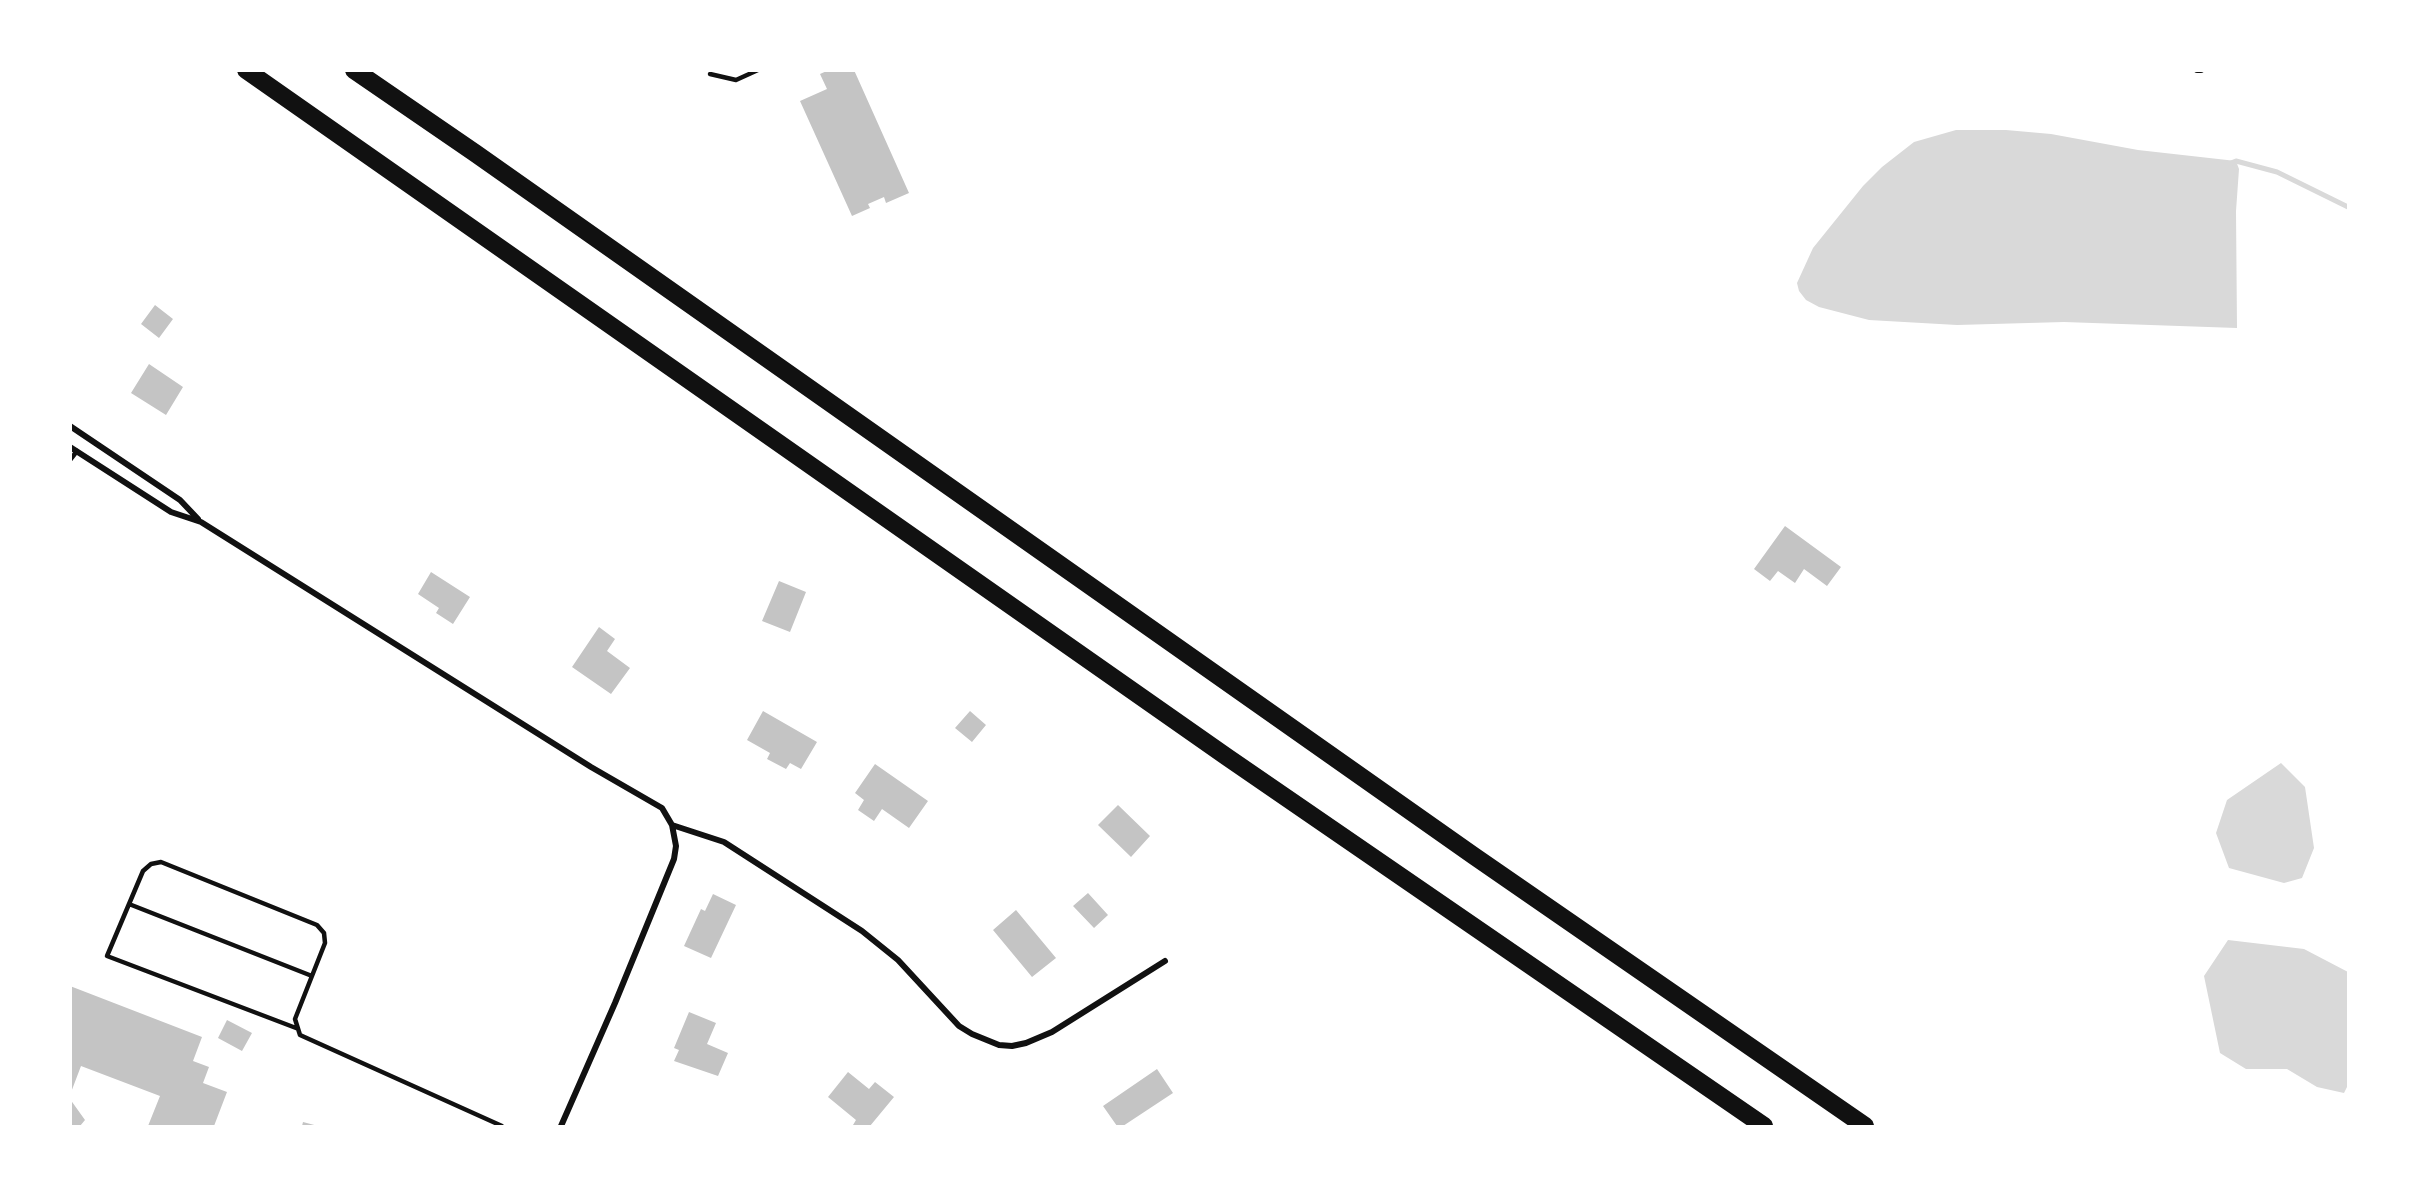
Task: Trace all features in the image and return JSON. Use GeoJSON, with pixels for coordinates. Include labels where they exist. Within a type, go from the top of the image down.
{"type":"FeatureCollection","features":[{"type":"Feature","properties":{"kind":"highway"},"geometry":{"type":"LineString","coordinates":[[235,70],[296,105]]}},
{"type":"Feature","properties":{"kind":"highway"},"geometry":{"type":"LineString","coordinates":[[246,70],[1236,763],[1764,1126]]}},
{"type":"Feature","properties":{"kind":"highway"},"geometry":{"type":"LineString","coordinates":[[354,70],[1454,842],[1865,1126]]}},
{"type":"Feature","properties":{"kind":"highway"},"geometry":{"type":"LineString","coordinates":[[371,70],[475,153]]}},
{"type":"Feature","properties":{"kind":"street"},"geometry":{"type":"LineString","coordinates":[[70,426],[180,500],[201,522]]}},
{"type":"Feature","properties":{"kind":"street"},"geometry":{"type":"LineString","coordinates":[[74,449],[171,512],[201,522],[591,767],[662,808],[672,825],[676,846],[674,859],[561,1126]]}},
{"type":"Feature","properties":{"kind":"street"},"geometry":{"type":"LineString","coordinates":[[672,825],[724,842],[862,931],[898,960],[959,1026],[999,1045],[1012,1046],[1026,1043],[1052,1032],[1165,961]]}},
{"type":"Feature","properties":{"kind":"lane"},"geometry":{"type":"LineString","coordinates":[[710,74],[736,80],[758,70]]}},
{"type":"Feature","properties":{"kind":"lane"},"geometry":{"type":"LineString","coordinates":[[70,460],[74,449]]}},
{"type":"Feature","properties":{"kind":"lane"},"geometry":{"type":"LineString","coordinates":[[296,1028],[107,956],[143,871],[151,864],[161,862],[317,926],[324,933],[325,943],[295,1019],[300,1035],[306,1040],[502,1126]]}},
{"type":"Feature","properties":{"kind":"lane"},"geometry":{"type":"LineString","coordinates":[[129,904],[312,976]]}},
{"type":"Feature","properties":{"kind":"shaded area"},"geometry":{"type":"Polygon","coordinates":[[[1956,130],[2006,130],[2051,134],[2138,150],[2236,161],[2239,169],[2236,211],[2237,328],[2064,322],[1957,325],[1869,320],[1819,307],[1806,300],[1799,291],[1797,283],[1813,248],[1863,186],[1882,167],[1914,142],[1956,130]]]}},
{"type":"Feature","properties":{"kind":"shaded area"},"geometry":{"type":"Polygon","coordinates":[[[2281,763],[2305,787],[2314,848],[2302,878],[2284,883],[2229,868],[2216,833],[2227,800],[2281,763]]]}},
{"type":"Feature","properties":{"kind":"shaded area"},"geometry":{"type":"Polygon","coordinates":[[[2228,940],[2304,949],[2348,972],[2348,1085],[2344,1093],[2317,1087],[2287,1069],[2246,1069],[2220,1053],[2204,976],[2228,940]]]}},
{"type":"Feature","properties":{"kind":"building"},"geometry":{"type":"Polygon","coordinates":[[[829,70],[854,70],[909,193],[886,203],[884,197],[868,204],[870,208],[852,216],[800,101],[827,89],[820,74],[829,70]]]}},
{"type":"Feature","properties":{"kind":"building"},"geometry":{"type":"Polygon","coordinates":[[[155,305],[173,319],[159,338],[141,324],[155,305]]]}},
{"type":"Feature","properties":{"kind":"building"},"geometry":{"type":"Polygon","coordinates":[[[149,364],[183,387],[166,415],[131,393],[149,364]]]}},
{"type":"Feature","properties":{"kind":"building"},"geometry":{"type":"Polygon","coordinates":[[[1785,526],[1841,567],[1827,586],[1804,569],[1795,583],[1778,571],[1770,581],[1754,569],[1785,526]]]}},
{"type":"Feature","properties":{"kind":"building"},"geometry":{"type":"Polygon","coordinates":[[[431,572],[470,597],[453,624],[436,613],[439,608],[418,594],[431,572]]]}},
{"type":"Feature","properties":{"kind":"building"},"geometry":{"type":"Polygon","coordinates":[[[779,581],[806,592],[790,632],[762,621],[779,581]]]}},
{"type":"Feature","properties":{"kind":"building"},"geometry":{"type":"Polygon","coordinates":[[[599,627],[615,639],[607,651],[630,668],[611,694],[572,667],[599,627]]]}},
{"type":"Feature","properties":{"kind":"building"},"geometry":{"type":"Polygon","coordinates":[[[763,711],[817,742],[801,769],[790,763],[786,769],[767,759],[770,753],[747,740],[763,711]]]}},
{"type":"Feature","properties":{"kind":"building"},"geometry":{"type":"Polygon","coordinates":[[[970,711],[986,725],[972,742],[955,728],[970,711]]]}},
{"type":"Feature","properties":{"kind":"building"},"geometry":{"type":"Polygon","coordinates":[[[875,764],[928,801],[909,828],[882,809],[874,821],[858,810],[864,800],[855,793],[875,764]]]}},
{"type":"Feature","properties":{"kind":"building"},"geometry":{"type":"Polygon","coordinates":[[[1118,805],[1150,836],[1131,857],[1098,825],[1118,805]]]}},
{"type":"Feature","properties":{"kind":"building"},"geometry":{"type":"Polygon","coordinates":[[[1088,893],[1108,915],[1094,928],[1073,906],[1088,893]]]}},
{"type":"Feature","properties":{"kind":"building"},"geometry":{"type":"Polygon","coordinates":[[[713,894],[736,905],[711,958],[684,946],[701,909],[705,911],[713,894]]]}},
{"type":"Feature","properties":{"kind":"building"},"geometry":{"type":"Polygon","coordinates":[[[1016,910],[1056,958],[1032,977],[993,930],[1016,910]]]}},
{"type":"Feature","properties":{"kind":"building"},"geometry":{"type":"Polygon","coordinates":[[[70,986],[202,1037],[193,1061],[209,1067],[203,1083],[227,1092],[214,1126],[148,1126],[160,1096],[81,1066],[70,1095],[70,986]]]}},
{"type":"Feature","properties":{"kind":"building"},"geometry":{"type":"Polygon","coordinates":[[[689,1012],[716,1023],[707,1044],[728,1053],[718,1076],[674,1061],[679,1050],[674,1048],[689,1012]]]}},
{"type":"Feature","properties":{"kind":"building"},"geometry":{"type":"Polygon","coordinates":[[[227,1020],[252,1033],[242,1051],[218,1038],[227,1020]]]}},
{"type":"Feature","properties":{"kind":"building"},"geometry":{"type":"Polygon","coordinates":[[[1157,1069],[1173,1093],[1123,1126],[1117,1126],[1103,1106],[1157,1069]]]}},
{"type":"Feature","properties":{"kind":"building"},"geometry":{"type":"Polygon","coordinates":[[[848,1072],[869,1089],[875,1082],[894,1097],[870,1126],[853,1125],[856,1120],[828,1097],[848,1072]]]}},
{"type":"Feature","properties":{"kind":"building"},"geometry":{"type":"Polygon","coordinates":[[[70,1099],[85,1120],[80,1126],[70,1126],[70,1099]]]}},
{"type":"Feature","properties":{"kind":"building"},"geometry":{"type":"Polygon","coordinates":[[[303,1122],[318,1126],[302,1126],[303,1122]]]}},
{"type":"Feature","properties":{"kind":"waterway"},"geometry":{"type":"LineString","coordinates":[[2231,163],[2236,161],[2277,172],[2348,207]]}}]}
